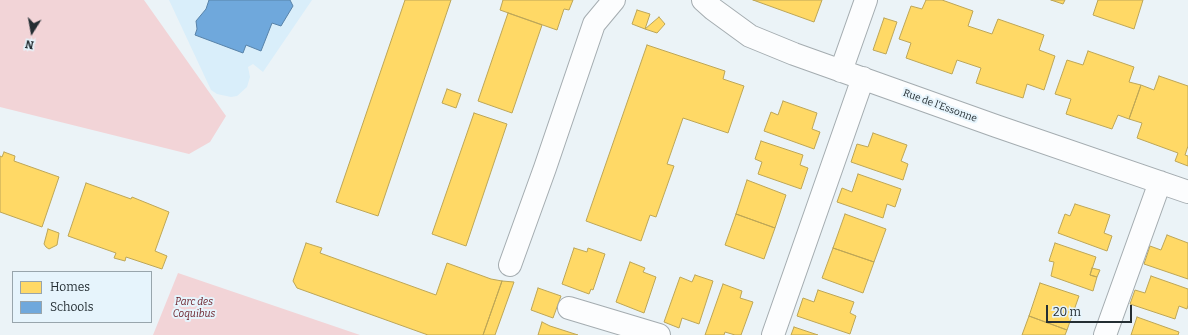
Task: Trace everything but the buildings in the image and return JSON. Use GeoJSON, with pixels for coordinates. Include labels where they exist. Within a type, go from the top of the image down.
{"type":"FeatureCollection","features":[{"type":"Feature","properties":{"kind":"street"},"geometry":{"type":"LineString","coordinates":[[510,265],[594,24],[614,0]]}},
{"type":"Feature","properties":{"kind":"street","name":"Rue de l'Essonne"},"geometry":{"type":"LineString","coordinates":[[703,0],[713,10],[750,36],[794,54],[1188,192]]}},
{"type":"Feature","properties":{"kind":"street"},"geometry":{"type":"LineString","coordinates":[[841,71],[866,0]]}},
{"type":"Feature","properties":{"kind":"street"},"geometry":{"type":"LineString","coordinates":[[773,335],[863,78]]}},
{"type":"Feature","properties":{"kind":"street"},"geometry":{"type":"LineString","coordinates":[[1105,335],[1160,182]]}},
{"type":"Feature","properties":{"kind":"street"},"geometry":{"type":"LineString","coordinates":[[570,308],[659,335]]}},
{"type":"Feature","properties":{"kind":"shaded area"},"geometry":{"type":"Polygon","coordinates":[[[169,0],[312,0],[263,72],[253,64],[248,67],[250,77],[247,87],[237,96],[231,97],[217,94],[211,90],[169,0]]]}},
{"type":"Feature","properties":{"kind":"green space"},"geometry":{"type":"Polygon","coordinates":[[[0,0],[144,0],[226,116],[210,142],[189,154],[0,107],[0,0]]]}},
{"type":"Feature","properties":{"kind":"green space","name":"Parc des Coquibus"},"geometry":{"type":"Polygon","coordinates":[[[178,273],[360,335],[153,335],[178,273]]]}}]}
